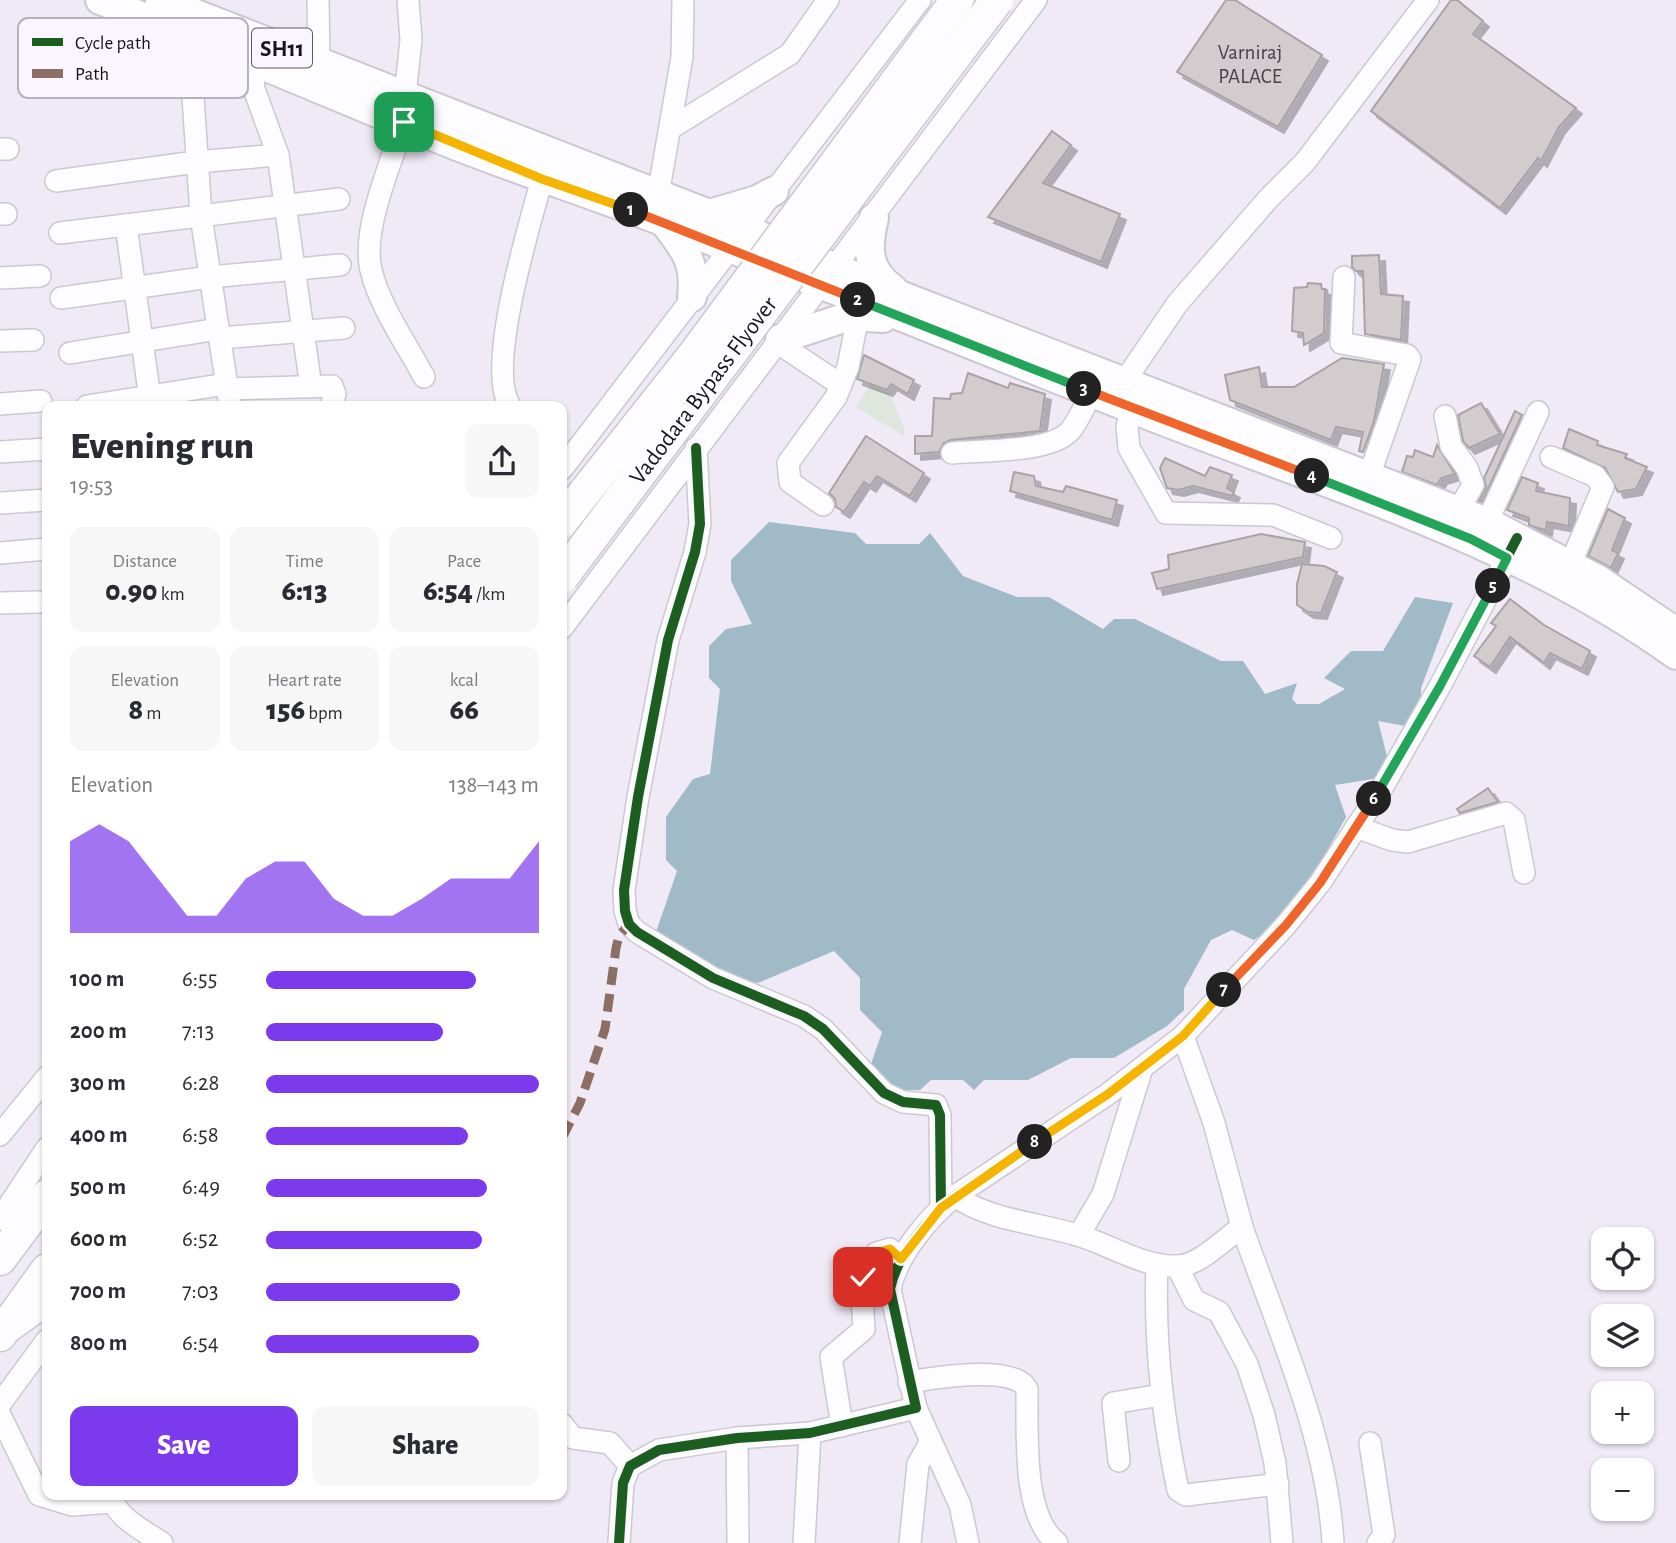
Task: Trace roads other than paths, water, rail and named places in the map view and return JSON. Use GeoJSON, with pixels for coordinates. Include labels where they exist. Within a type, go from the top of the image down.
{"type":"FeatureCollection","features":[{"type":"Feature","properties":{"kind":"highway","name":"Vadodara Bypass Flyover"},"geometry":{"type":"LineString","coordinates":[[567,515],[693,356],[957,0]]}},
{"type":"Feature","properties":{"kind":"highway","name":"Vadodara Bypass Flyover"},"geometry":{"type":"LineString","coordinates":[[567,570],[997,0]]}},
{"type":"Feature","properties":{"kind":"highway"},"geometry":{"type":"LineString","coordinates":[[0,1259],[42,1203]]}},
{"type":"Feature","properties":{"kind":"highway"},"geometry":{"type":"LineString","coordinates":[[0,1336],[42,1277]]}},
{"type":"Feature","properties":{"kind":"main road","name":"SH11"},"geometry":{"type":"LineString","coordinates":[[100,0],[172,18]]}},
{"type":"Feature","properties":{"kind":"main road","name":"SH11"},"geometry":{"type":"LineString","coordinates":[[160,0],[183,18]]}},
{"type":"Feature","properties":{"kind":"main road","name":"SH11"},"geometry":{"type":"LineString","coordinates":[[248,41],[319,63],[542,179],[664,222],[737,240],[1127,395],[1471,539],[1570,565],[1599,580],[1676,632]]}},
{"type":"Feature","properties":{"kind":"main road","name":"SH11"},"geometry":{"type":"LineString","coordinates":[[248,58],[658,195],[709,214],[737,240]]}},
{"type":"Feature","properties":{"kind":"main road"},"geometry":{"type":"LineString","coordinates":[[709,214],[757,200],[774,191]]}},
{"type":"Feature","properties":{"kind":"main road"},"geometry":{"type":"LineString","coordinates":[[874,218],[868,245],[873,270],[908,309]]}},
{"type":"Feature","properties":{"kind":"main road"},"geometry":{"type":"LineString","coordinates":[[664,222],[692,261],[692,297]]}},
{"type":"Feature","properties":{"kind":"main road","name":"SH11"},"geometry":{"type":"LineString","coordinates":[[908,309],[1092,392],[1127,395],[1369,476],[1487,522],[1512,548],[1676,655]]}},
{"type":"Feature","properties":{"kind":"main road"},"geometry":{"type":"LineString","coordinates":[[779,341],[831,321],[908,309]]}},
{"type":"Feature","properties":{"kind":"street"},"geometry":{"type":"LineString","coordinates":[[318,0],[319,63]]}},
{"type":"Feature","properties":{"kind":"street"},"geometry":{"type":"LineString","coordinates":[[408,0],[411,40],[404,109],[374,221],[370,268],[380,294],[424,377]]}},
{"type":"Feature","properties":{"kind":"street"},"geometry":{"type":"LineString","coordinates":[[658,195],[682,57],[683,0]]}},
{"type":"Feature","properties":{"kind":"street"},"geometry":{"type":"LineString","coordinates":[[671,128],[790,54],[828,0]]}},
{"type":"Feature","properties":{"kind":"street"},"geometry":{"type":"LineString","coordinates":[[567,456],[737,240],[920,0]]}},
{"type":"Feature","properties":{"kind":"street"},"geometry":{"type":"LineString","coordinates":[[567,621],[1036,0]]}},
{"type":"Feature","properties":{"kind":"street"},"geometry":{"type":"LineString","coordinates":[[1331,538],[1273,515],[1166,513],[1129,448],[1126,427],[1127,395],[1177,303],[1269,198],[1305,162],[1428,0]]}},
{"type":"Feature","properties":{"kind":"street"},"geometry":{"type":"LineString","coordinates":[[251,60],[254,89],[278,155],[311,387]]}},
{"type":"Feature","properties":{"kind":"street"},"geometry":{"type":"LineString","coordinates":[[192,98],[201,216],[228,393]]}},
{"type":"Feature","properties":{"kind":"street"},"geometry":{"type":"LineString","coordinates":[[56,181],[196,162],[278,155]]}},
{"type":"Feature","properties":{"kind":"street"},"geometry":{"type":"LineString","coordinates":[[507,401],[502,377],[512,294],[542,179]]}},
{"type":"Feature","properties":{"kind":"street"},"geometry":{"type":"LineString","coordinates":[[60,233],[339,199]]}},
{"type":"Feature","properties":{"kind":"street"},"geometry":{"type":"LineString","coordinates":[[126,225],[150,401],[332,386],[335,394],[333,401]]}},
{"type":"Feature","properties":{"kind":"street"},"geometry":{"type":"LineString","coordinates":[[61,298],[210,277],[340,265]]}},
{"type":"Feature","properties":{"kind":"street"},"geometry":{"type":"LineString","coordinates":[[0,278],[40,276]]}},
{"type":"Feature","properties":{"kind":"street"},"geometry":{"type":"LineString","coordinates":[[1344,277],[1341,344],[1407,355],[1410,359],[1369,476]]}},
{"type":"Feature","properties":{"kind":"street"},"geometry":{"type":"LineString","coordinates":[[823,505],[790,482],[788,463],[841,385],[858,316]]}},
{"type":"Feature","properties":{"kind":"street"},"geometry":{"type":"LineString","coordinates":[[70,353],[143,341],[219,334],[344,328]]}},
{"type":"Feature","properties":{"kind":"street"},"geometry":{"type":"LineString","coordinates":[[0,341],[33,340]]}},
{"type":"Feature","properties":{"kind":"street"},"geometry":{"type":"LineString","coordinates":[[779,341],[841,385]]}},
{"type":"Feature","properties":{"kind":"street"},"geometry":{"type":"LineString","coordinates":[[952,453],[1027,447],[1058,440],[1069,432],[1092,392]]}},
{"type":"Feature","properties":{"kind":"street"},"geometry":{"type":"LineString","coordinates":[[0,404],[41,401]]}},
{"type":"Feature","properties":{"kind":"street"},"geometry":{"type":"LineString","coordinates":[[1487,522],[1538,411]]}},
{"type":"Feature","properties":{"kind":"street"},"geometry":{"type":"LineString","coordinates":[[1445,416],[1451,446],[1467,468],[1472,485],[1458,511]]}},
{"type":"Feature","properties":{"kind":"street"},"geometry":{"type":"LineString","coordinates":[[696,448],[700,524],[695,552],[668,640],[638,797],[624,890],[629,924],[637,932],[713,978],[804,1016],[822,1029],[876,1085],[895,1100],[936,1105],[940,1115],[948,1202]]}},
{"type":"Feature","properties":{"kind":"street"},"geometry":{"type":"LineString","coordinates":[[0,452],[42,449]]}},
{"type":"Feature","properties":{"kind":"street"},"geometry":{"type":"LineString","coordinates":[[1551,457],[1595,476],[1603,487],[1570,565]]}},
{"type":"Feature","properties":{"kind":"street"},"geometry":{"type":"LineString","coordinates":[[0,503],[42,500]]}},
{"type":"Feature","properties":{"kind":"street"},"geometry":{"type":"LineString","coordinates":[[968,1543],[960,1504],[916,1408],[890,1289],[894,1269],[948,1202],[1108,1094],[1183,1036],[1286,925],[1320,883],[1356,827],[1440,686],[1512,548]]}},
{"type":"Feature","properties":{"kind":"street"},"geometry":{"type":"LineString","coordinates":[[0,553],[42,549]]}},
{"type":"Feature","properties":{"kind":"street"},"geometry":{"type":"LineString","coordinates":[[0,603],[38,602]]}},
{"type":"Feature","properties":{"kind":"street"},"geometry":{"type":"LineString","coordinates":[[1356,827],[1392,840],[1408,842],[1506,813],[1514,820],[1524,873]]}},
{"type":"Feature","properties":{"kind":"street"},"geometry":{"type":"LineString","coordinates":[[1183,1036],[1214,1122],[1242,1227],[1315,1436],[1326,1487],[1333,1543]]}},
{"type":"Feature","properties":{"kind":"street"},"geometry":{"type":"LineString","coordinates":[[1079,1235],[1103,1194],[1142,1068]]}},
{"type":"Feature","properties":{"kind":"street"},"geometry":{"type":"LineString","coordinates":[[0,1135],[42,1083]]}},
{"type":"Feature","properties":{"kind":"street"},"geometry":{"type":"LineString","coordinates":[[0,1219],[42,1156]]}},
{"type":"Feature","properties":{"kind":"street"},"geometry":{"type":"LineString","coordinates":[[948,1202],[1079,1235],[1167,1265],[1190,1264],[1242,1227]]}},
{"type":"Feature","properties":{"kind":"street"},"geometry":{"type":"LineString","coordinates":[[842,1426],[831,1357],[864,1329],[861,1281],[876,1253],[890,1249],[901,1259]]}},
{"type":"Feature","properties":{"kind":"street"},"geometry":{"type":"LineString","coordinates":[[1167,1265],[1155,1304],[1165,1429],[1181,1494],[1278,1484]]}},
{"type":"Feature","properties":{"kind":"street"},"geometry":{"type":"LineString","coordinates":[[1167,1265],[1194,1300],[1215,1309],[1223,1318],[1247,1364],[1264,1415],[1278,1484],[1282,1543]]}},
{"type":"Feature","properties":{"kind":"street"},"geometry":{"type":"LineString","coordinates":[[0,1336],[37,1312],[42,1306]]}},
{"type":"Feature","properties":{"kind":"street"},"geometry":{"type":"LineString","coordinates":[[0,1404],[42,1347]]}},
{"type":"Feature","properties":{"kind":"street"},"geometry":{"type":"LineString","coordinates":[[909,1382],[960,1374],[1014,1378],[1023,1382],[1027,1389],[1028,1463],[1036,1514],[1050,1541]]}},
{"type":"Feature","properties":{"kind":"street"},"geometry":{"type":"LineString","coordinates":[[1119,1461],[1111,1405],[1116,1401],[1161,1395]]}},
{"type":"Feature","properties":{"kind":"street"},"geometry":{"type":"LineString","coordinates":[[619,1543],[622,1483],[630,1466],[659,1450],[737,1438],[810,1433],[916,1408]]}},
{"type":"Feature","properties":{"kind":"street"},"geometry":{"type":"LineString","coordinates":[[0,1415],[39,1495],[42,1496]]}},
{"type":"Feature","properties":{"kind":"street"},"geometry":{"type":"LineString","coordinates":[[567,1430],[573,1438],[610,1444],[630,1466]]}},
{"type":"Feature","properties":{"kind":"street"},"geometry":{"type":"LineString","coordinates":[[804,1543],[810,1433]]}},
{"type":"Feature","properties":{"kind":"street"},"geometry":{"type":"LineString","coordinates":[[737,1438],[738,1543]]}},
{"type":"Feature","properties":{"kind":"street"},"geometry":{"type":"LineString","coordinates":[[910,1543],[918,1464],[930,1443]]}},
{"type":"Feature","properties":{"kind":"street"},"geometry":{"type":"LineString","coordinates":[[1370,1443],[1384,1535],[1378,1543]]}},
{"type":"Feature","properties":{"kind":"street"},"geometry":{"type":"LineString","coordinates":[[56,1500],[72,1505],[101,1500]]}},
{"type":"Feature","properties":{"kind":"street"},"geometry":{"type":"LineString","coordinates":[[113,1500],[126,1517],[162,1543]]}},
{"type":"Feature","properties":{"kind":"water"},"geometry":{"type":"Polygon","coordinates":[[[769,522],[855,533],[866,544],[919,544],[930,533],[963,576],[1017,597],[1049,597],[1103,629],[1114,619],[1135,619],[1221,661],[1243,661],[1265,694],[1297,683],[1292,699],[1297,704],[1319,704],[1345,689],[1324,678],[1351,651],[1383,651],[1415,597],[1453,603],[1421,688],[1421,710],[1405,726],[1378,721],[1389,764],[1373,779],[1335,785],[1346,817],[1292,914],[1254,940],[1232,930],[1211,940],[1184,989],[1184,1010],[1167,1026],[1114,1058],[1071,1058],[1028,1080],[984,1080],[974,1090],[963,1080],[931,1080],[920,1090],[898,1090],[871,1064],[882,1032],[860,1010],[860,978],[834,951],[758,983],[704,972],[655,935],[677,871],[666,860],[666,817],[693,779],[710,774],[720,689],[709,678],[709,646],[726,629],[752,624],[731,581],[731,560],[769,522]]]}}]}
